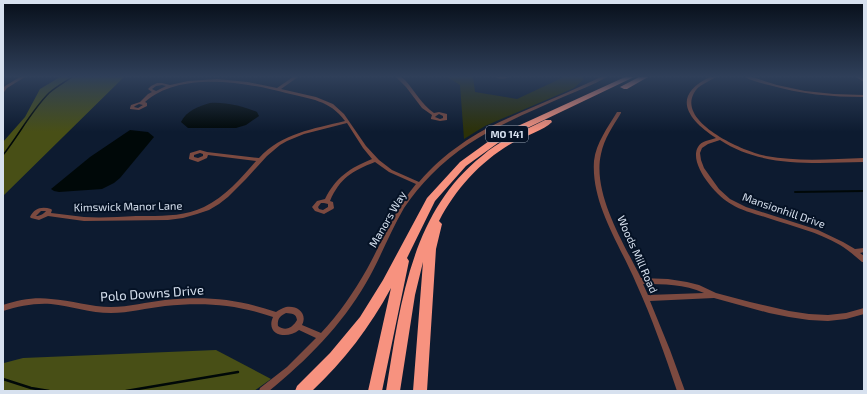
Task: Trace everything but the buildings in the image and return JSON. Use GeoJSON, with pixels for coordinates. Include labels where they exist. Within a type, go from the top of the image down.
{"type":"FeatureCollection","features":[{"type":"Feature","properties":{"kind":"highway","name":"MO 141"},"geometry":{"type":"LineString","coordinates":[[374,391],[405,256],[414,231],[428,205],[441,187],[463,164],[487,146],[526,125],[591,95]]}},
{"type":"Feature","properties":{"kind":"highway","name":"MO 141"},"geometry":{"type":"LineString","coordinates":[[393,391],[410,295],[420,252],[443,203],[462,178],[498,149],[524,134],[606,95]]}},
{"type":"Feature","properties":{"kind":"highway"},"geometry":{"type":"LineString","coordinates":[[420,391],[430,249],[443,203]]}},
{"type":"Feature","properties":{"kind":"highway"},"geometry":{"type":"LineString","coordinates":[[302,391],[350,341],[370,312],[414,231]]}},
{"type":"Feature","properties":{"kind":"street"},"geometry":{"type":"LineString","coordinates":[[141,103],[149,95]]}},
{"type":"Feature","properties":{"kind":"street"},"geometry":{"type":"LineString","coordinates":[[302,95],[324,101],[339,110],[375,160],[390,172],[420,184]]}},
{"type":"Feature","properties":{"kind":"street"},"geometry":{"type":"LineString","coordinates":[[415,95],[422,106],[434,115]]}},
{"type":"Feature","properties":{"kind":"street","name":"Manors Way"},"geometry":{"type":"LineString","coordinates":[[263,391],[277,381],[322,337],[338,319],[358,291],[402,208],[420,184],[440,163],[481,134],[564,95]]}},
{"type":"Feature","properties":{"kind":"street"},"geometry":{"type":"LineString","coordinates":[[690,95],[691,112],[704,128],[719,139],[752,155],[773,160],[864,160]]}},
{"type":"Feature","properties":{"kind":"street"},"geometry":{"type":"LineString","coordinates":[[830,95],[864,96]]}},
{"type":"Feature","properties":{"kind":"street","name":"Woods Mill Road"},"geometry":{"type":"LineString","coordinates":[[618,113],[603,140],[597,159],[597,183],[615,235],[639,281],[682,391]]}},
{"type":"Feature","properties":{"kind":"street","name":"Kimswick Manor Lane"},"geometry":{"type":"LineString","coordinates":[[47,214],[84,219],[181,217],[206,209],[223,199],[268,151],[290,138],[347,122]]}},
{"type":"Feature","properties":{"kind":"street","name":"Mansionhill Drive"},"geometry":{"type":"LineString","coordinates":[[719,139],[704,144],[697,152],[700,164],[709,181],[724,198],[744,208],[812,229],[855,251],[864,260]]}},
{"type":"Feature","properties":{"kind":"street"},"geometry":{"type":"LineString","coordinates":[[206,153],[260,160]]}},
{"type":"Feature","properties":{"kind":"street"},"geometry":{"type":"LineString","coordinates":[[327,201],[338,181],[345,174],[375,160]]}},
{"type":"Feature","properties":{"kind":"street"},"geometry":{"type":"LineString","coordinates":[[855,251],[864,250]]}},
{"type":"Feature","properties":{"kind":"street"},"geometry":{"type":"LineString","coordinates":[[639,281],[666,281],[679,283],[706,290],[714,295]]}},
{"type":"Feature","properties":{"kind":"street"},"geometry":{"type":"LineString","coordinates":[[646,298],[714,295],[787,313],[815,318],[851,316],[864,311]]}},
{"type":"Feature","properties":{"kind":"street","name":"Polo Downs Drive"},"geometry":{"type":"LineString","coordinates":[[3,308],[22,302],[43,301],[112,310],[178,302],[212,300],[243,304],[277,315]]}},
{"type":"Feature","properties":{"kind":"street"},"geometry":{"type":"LineString","coordinates":[[286,310],[296,311],[300,315],[301,320],[298,326],[291,331],[286,332],[277,330],[274,323],[277,315],[286,310]]}},
{"type":"Feature","properties":{"kind":"street"},"geometry":{"type":"LineString","coordinates":[[298,326],[322,337]]}},
{"type":"Feature","properties":{"kind":"green space"},"geometry":{"type":"Polygon","coordinates":[[[37,95],[105,95],[3,196],[3,142],[25,117],[37,95]]]}},
{"type":"Feature","properties":{"kind":"green space"},"geometry":{"type":"Polygon","coordinates":[[[461,95],[495,95],[517,99],[525,95],[557,95],[485,126],[464,139],[461,95]]]}},
{"type":"Feature","properties":{"kind":"green space"},"geometry":{"type":"Polygon","coordinates":[[[216,350],[271,379],[254,391],[3,391],[4,363],[23,358],[216,350]]]}},
{"type":"Feature","properties":{"kind":"shaded area"},"geometry":{"type":"Polygon","coordinates":[[[210,103],[240,106],[257,112],[259,116],[246,125],[236,128],[188,128],[181,122],[189,112],[197,107],[210,103]]]}},
{"type":"Feature","properties":{"kind":"shaded area"},"geometry":{"type":"Polygon","coordinates":[[[130,130],[148,132],[154,137],[120,178],[114,183],[102,189],[59,192],[51,189],[90,157],[130,130]]]}},
{"type":"Feature","properties":{"kind":"waterway"},"geometry":{"type":"LineString","coordinates":[[3,155],[31,115],[47,95]]}},
{"type":"Feature","properties":{"kind":"waterway"},"geometry":{"type":"LineString","coordinates":[[795,192],[864,191]]}},
{"type":"Feature","properties":{"kind":"waterway"},"geometry":{"type":"LineString","coordinates":[[126,391],[238,372]]}},
{"type":"Feature","properties":{"kind":"waterway"},"geometry":{"type":"LineString","coordinates":[[3,379],[31,388],[49,391]]}}]}
